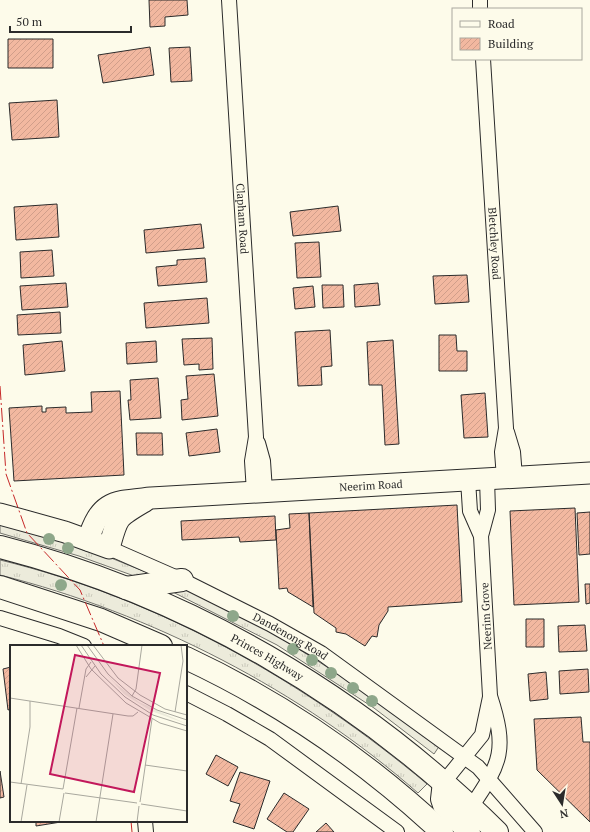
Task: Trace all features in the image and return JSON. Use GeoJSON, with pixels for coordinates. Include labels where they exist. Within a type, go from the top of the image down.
{"type":"FeatureCollection","features":[{"type":"Feature","properties":{"kind":"highway","name":"Princes Highway"},"geometry":{"type":"LineString","coordinates":[[0,548],[91,575],[126,588],[197,619],[296,673],[390,737],[444,782],[497,832]]}},
{"type":"Feature","properties":{"kind":"highway"},"geometry":{"type":"LineString","coordinates":[[126,588],[182,580]]}},
{"type":"Feature","properties":{"kind":"highway"},"geometry":{"type":"LineString","coordinates":[[0,587],[54,604],[153,644]]}},
{"type":"Feature","properties":{"kind":"highway"},"geometry":{"type":"LineString","coordinates":[[187,659],[239,685],[300,720],[380,778],[442,832]]}},
{"type":"Feature","properties":{"kind":"highway"},"geometry":{"type":"LineString","coordinates":[[444,782],[442,799],[444,805],[469,832]]}},
{"type":"Feature","properties":{"kind":"street","name":"Clapham Road"},"geometry":{"type":"LineString","coordinates":[[230,0],[256,437],[252,461],[260,491]]}},
{"type":"Feature","properties":{"kind":"street","name":"Bletchley Road"},"geometry":{"type":"LineString","coordinates":[[484,60],[506,428],[502,452],[493,478]]}},
{"type":"Feature","properties":{"kind":"street","name":"Neerim Road"},"geometry":{"type":"LineString","coordinates":[[88,540],[100,512],[115,502],[151,498],[260,491],[590,473]]}},
{"type":"Feature","properties":{"kind":"street","name":"Neerim Grove"},"geometry":{"type":"LineString","coordinates":[[481,536],[470,511],[493,478]]}},
{"type":"Feature","properties":{"kind":"street","name":"Neerim Grove"},"geometry":{"type":"LineString","coordinates":[[444,782],[482,735],[490,696],[481,536],[488,510],[493,478]]}},
{"type":"Feature","properties":{"kind":"street","name":"Neerim Road"},"geometry":{"type":"LineString","coordinates":[[109,548],[117,520],[125,513],[151,498]]}},
{"type":"Feature","properties":{"kind":"street","name":"Dandenong Road"},"geometry":{"type":"LineString","coordinates":[[0,514],[88,540],[109,548],[182,580],[270,624],[321,653],[465,756],[490,780],[535,832]]}},
{"type":"Feature","properties":{"kind":"street"},"geometry":{"type":"LineString","coordinates":[[0,618],[81,645]]}},
{"type":"Feature","properties":{"kind":"street"},"geometry":{"type":"LineString","coordinates":[[187,694],[227,714],[270,740],[397,832]]}},
{"type":"Feature","properties":{"kind":"street","name":"Neerim Grove"},"geometry":{"type":"LineString","coordinates":[[471,807],[490,780],[500,750],[497,717],[490,696]]}},
{"type":"Feature","properties":{"kind":"street"},"geometry":{"type":"LineString","coordinates":[[145,822],[146,832]]}},
{"type":"Feature","properties":{"kind":"green space"},"geometry":{"type":"Polygon","coordinates":[[[0,520],[84,547],[153,575],[137,577],[79,556],[0,533],[0,520]]]}},
{"type":"Feature","properties":{"kind":"green space"},"geometry":{"type":"Polygon","coordinates":[[[0,560],[59,576],[116,597],[172,620],[227,648],[280,678],[331,711],[380,746],[427,784],[418,793],[373,756],[325,721],[275,689],[222,660],[168,634],[113,611],[57,591],[0,575],[0,560]]]}},
{"type":"Feature","properties":{"kind":"green space"},"geometry":{"type":"Polygon","coordinates":[[[182,588],[250,621],[315,659],[440,745],[434,754],[374,708],[277,645],[167,589],[182,588]]]}},
{"type":"Feature","properties":{"kind":"building"},"geometry":{"type":"Polygon","coordinates":[[[149,0],[187,0],[188,15],[165,17],[165,26],[150,27],[149,0]]]}},
{"type":"Feature","properties":{"kind":"building"},"geometry":{"type":"Polygon","coordinates":[[[8,39],[53,39],[53,68],[8,68],[8,39]]]}},
{"type":"Feature","properties":{"kind":"building"},"geometry":{"type":"Polygon","coordinates":[[[150,47],[154,75],[103,83],[98,55],[150,47]]]}},
{"type":"Feature","properties":{"kind":"building"},"geometry":{"type":"Polygon","coordinates":[[[190,47],[192,81],[171,82],[169,48],[190,47]]]}},
{"type":"Feature","properties":{"kind":"building"},"geometry":{"type":"Polygon","coordinates":[[[57,100],[59,137],[12,140],[9,103],[57,100]]]}},
{"type":"Feature","properties":{"kind":"building"},"geometry":{"type":"Polygon","coordinates":[[[57,204],[59,237],[16,240],[14,207],[57,204]]]}},
{"type":"Feature","properties":{"kind":"building"},"geometry":{"type":"Polygon","coordinates":[[[338,206],[341,231],[293,236],[290,212],[338,206]]]}},
{"type":"Feature","properties":{"kind":"building"},"geometry":{"type":"Polygon","coordinates":[[[201,224],[204,248],[146,253],[144,230],[201,224]]]}},
{"type":"Feature","properties":{"kind":"building"},"geometry":{"type":"Polygon","coordinates":[[[319,242],[321,277],[297,278],[295,243],[319,242]]]}},
{"type":"Feature","properties":{"kind":"building"},"geometry":{"type":"Polygon","coordinates":[[[52,250],[54,276],[21,278],[20,252],[52,250]]]}},
{"type":"Feature","properties":{"kind":"building"},"geometry":{"type":"Polygon","coordinates":[[[205,258],[207,282],[158,286],[156,267],[177,265],[177,260],[205,258]]]}},
{"type":"Feature","properties":{"kind":"building"},"geometry":{"type":"Polygon","coordinates":[[[467,275],[469,302],[435,304],[433,276],[467,275]]]}},
{"type":"Feature","properties":{"kind":"building"},"geometry":{"type":"Polygon","coordinates":[[[66,283],[68,307],[22,310],[20,286],[66,283]]]}},
{"type":"Feature","properties":{"kind":"building"},"geometry":{"type":"Polygon","coordinates":[[[378,283],[380,305],[355,307],[354,285],[378,283]]]}},
{"type":"Feature","properties":{"kind":"building"},"geometry":{"type":"Polygon","coordinates":[[[322,285],[343,285],[344,307],[323,308],[322,285]]]}},
{"type":"Feature","properties":{"kind":"building"},"geometry":{"type":"Polygon","coordinates":[[[313,286],[315,307],[295,309],[293,288],[313,286]]]}},
{"type":"Feature","properties":{"kind":"building"},"geometry":{"type":"Polygon","coordinates":[[[207,298],[209,323],[146,328],[144,303],[207,298]]]}},
{"type":"Feature","properties":{"kind":"building"},"geometry":{"type":"Polygon","coordinates":[[[60,312],[61,333],[18,335],[17,315],[60,312]]]}},
{"type":"Feature","properties":{"kind":"building"},"geometry":{"type":"Polygon","coordinates":[[[330,330],[332,366],[321,367],[322,385],[298,386],[295,332],[330,330]]]}},
{"type":"Feature","properties":{"kind":"building"},"geometry":{"type":"Polygon","coordinates":[[[439,335],[456,335],[457,351],[467,351],[467,371],[439,371],[439,335]]]}},
{"type":"Feature","properties":{"kind":"building"},"geometry":{"type":"Polygon","coordinates":[[[212,338],[213,369],[199,370],[199,364],[184,365],[182,339],[212,338]]]}},
{"type":"Feature","properties":{"kind":"building"},"geometry":{"type":"Polygon","coordinates":[[[393,340],[399,444],[385,445],[382,385],[369,385],[367,342],[393,340]]]}},
{"type":"Feature","properties":{"kind":"building"},"geometry":{"type":"Polygon","coordinates":[[[62,341],[65,371],[25,375],[23,345],[62,341]]]}},
{"type":"Feature","properties":{"kind":"building"},"geometry":{"type":"Polygon","coordinates":[[[156,341],[157,362],[127,364],[126,343],[156,341]]]}},
{"type":"Feature","properties":{"kind":"building"},"geometry":{"type":"Polygon","coordinates":[[[214,374],[218,416],[182,420],[181,400],[188,399],[186,376],[214,374]]]}},
{"type":"Feature","properties":{"kind":"building"},"geometry":{"type":"Polygon","coordinates":[[[158,378],[161,418],[130,420],[128,400],[131,400],[130,380],[158,378]]]}},
{"type":"Feature","properties":{"kind":"building"},"geometry":{"type":"Polygon","coordinates":[[[120,391],[124,475],[14,481],[9,408],[42,406],[42,412],[46,412],[46,408],[66,407],[66,413],[92,412],[91,392],[120,391]]]}},
{"type":"Feature","properties":{"kind":"building"},"geometry":{"type":"Polygon","coordinates":[[[485,393],[488,437],[464,438],[461,395],[485,393]]]}},
{"type":"Feature","properties":{"kind":"building"},"geometry":{"type":"Polygon","coordinates":[[[217,429],[220,452],[189,456],[186,433],[217,429]]]}},
{"type":"Feature","properties":{"kind":"building"},"geometry":{"type":"Polygon","coordinates":[[[136,433],[162,433],[163,455],[137,455],[136,433]]]}},
{"type":"Feature","properties":{"kind":"building"},"geometry":{"type":"Polygon","coordinates":[[[457,505],[462,602],[388,607],[388,611],[379,625],[377,637],[372,636],[365,646],[346,634],[336,632],[336,628],[314,613],[309,513],[457,505]]]}},
{"type":"Feature","properties":{"kind":"building"},"geometry":{"type":"Polygon","coordinates":[[[575,508],[579,602],[514,605],[510,511],[575,508]]]}},
{"type":"Feature","properties":{"kind":"building"},"geometry":{"type":"Polygon","coordinates":[[[590,512],[590,554],[579,555],[577,513],[590,512]]]}},
{"type":"Feature","properties":{"kind":"building"},"geometry":{"type":"Polygon","coordinates":[[[309,513],[313,607],[288,592],[287,588],[279,589],[276,530],[290,528],[289,514],[309,513]]]}},
{"type":"Feature","properties":{"kind":"building"},"geometry":{"type":"Polygon","coordinates":[[[275,516],[276,540],[240,542],[239,537],[182,540],[181,521],[275,516]]]}},
{"type":"Feature","properties":{"kind":"building"},"geometry":{"type":"Polygon","coordinates":[[[585,584],[590,584],[590,603],[586,604],[585,584]]]}},
{"type":"Feature","properties":{"kind":"building"},"geometry":{"type":"Polygon","coordinates":[[[526,619],[544,619],[544,647],[526,647],[526,619]]]}},
{"type":"Feature","properties":{"kind":"building"},"geometry":{"type":"Polygon","coordinates":[[[585,625],[587,651],[559,652],[558,626],[585,625]]]}},
{"type":"Feature","properties":{"kind":"building"},"geometry":{"type":"Polygon","coordinates":[[[10,667],[10,709],[8,710],[3,669],[10,667]]]}},
{"type":"Feature","properties":{"kind":"building"},"geometry":{"type":"Polygon","coordinates":[[[588,669],[589,692],[560,694],[559,671],[588,669]]]}},
{"type":"Feature","properties":{"kind":"building"},"geometry":{"type":"Polygon","coordinates":[[[546,672],[548,699],[530,701],[528,674],[546,672]]]}},
{"type":"Feature","properties":{"kind":"building"},"geometry":{"type":"Polygon","coordinates":[[[581,717],[583,742],[590,742],[590,822],[537,770],[534,719],[581,717]]]}},
{"type":"Feature","properties":{"kind":"building"},"geometry":{"type":"Polygon","coordinates":[[[216,755],[238,767],[228,786],[206,774],[216,755]]]}},
{"type":"Feature","properties":{"kind":"building"},"geometry":{"type":"Polygon","coordinates":[[[0,771],[4,797],[0,798],[0,771]]]}},
{"type":"Feature","properties":{"kind":"building"},"geometry":{"type":"Polygon","coordinates":[[[240,772],[270,781],[254,829],[233,822],[240,804],[230,801],[240,772]]]}},
{"type":"Feature","properties":{"kind":"building"},"geometry":{"type":"Polygon","coordinates":[[[284,793],[309,809],[293,832],[287,832],[267,819],[284,793]]]}},
{"type":"Feature","properties":{"kind":"building"},"geometry":{"type":"Polygon","coordinates":[[[36,822],[61,822],[36,826],[36,822]]]}},
{"type":"Feature","properties":{"kind":"building"},"geometry":{"type":"Polygon","coordinates":[[[326,823],[334,832],[316,832],[326,823]]]}},
{"type":"Feature","properties":{"kind":"power"},"geometry":{"type":"LineString","coordinates":[[0,386],[6,474],[27,533],[80,590],[104,645]]}},
{"type":"Feature","properties":{"kind":"power"},"geometry":{"type":"LineString","coordinates":[[131,822],[132,832]]}}]}
